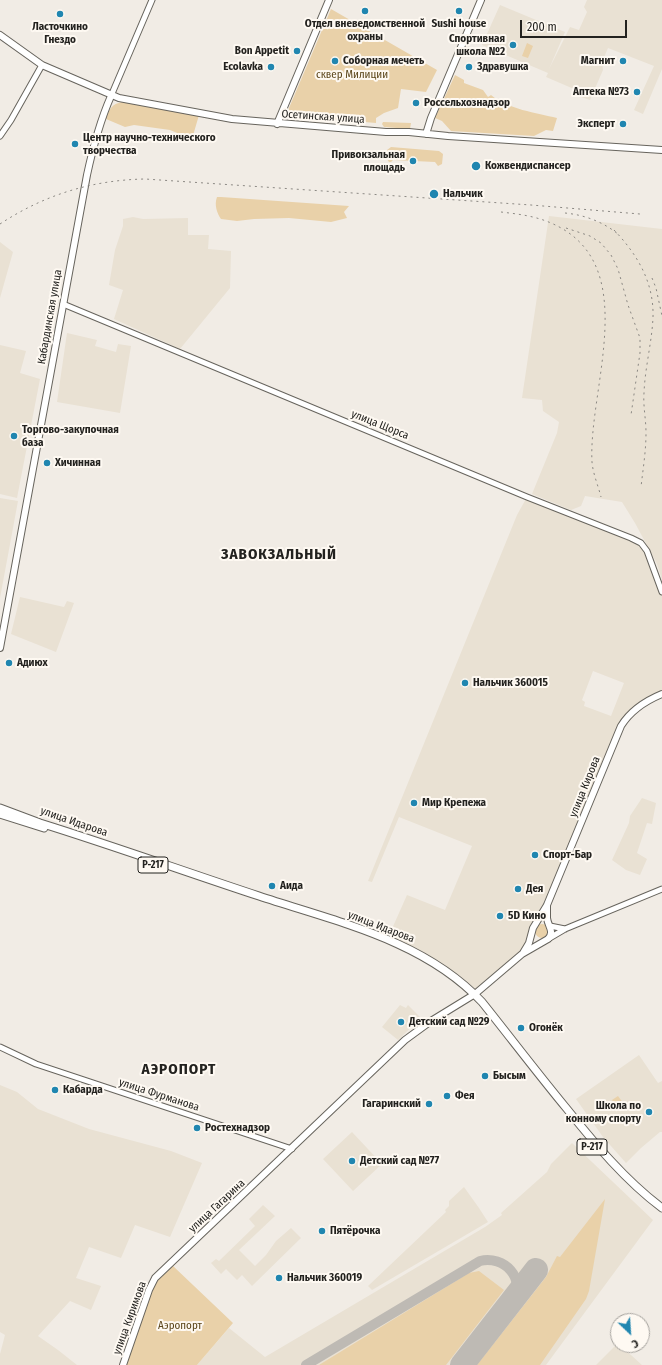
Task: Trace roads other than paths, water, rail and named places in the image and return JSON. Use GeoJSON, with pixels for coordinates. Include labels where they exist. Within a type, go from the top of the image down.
{"type":"FeatureCollection","features":[{"type":"Feature","properties":{"kind":"main road"},"geometry":{"type":"LineString","coordinates":[[277,124],[329,0]]}},
{"type":"Feature","properties":{"kind":"main road"},"geometry":{"type":"LineString","coordinates":[[426,134],[431,118],[481,0]]}},
{"type":"Feature","properties":{"kind":"main road","name":"Осетинская улица"},"geometry":{"type":"LineString","coordinates":[[0,35],[42,65],[110,96],[232,119],[277,124],[662,150]]}},
{"type":"Feature","properties":{"kind":"main road","name":"Кабардинская улица"},"geometry":{"type":"LineString","coordinates":[[0,648],[92,149],[110,96]]}},
{"type":"Feature","properties":{"kind":"main road","name":"улица Кирова"},"geometry":{"type":"LineString","coordinates":[[536,924],[548,905],[621,726],[636,709],[645,702],[662,694]]}},
{"type":"Feature","properties":{"kind":"main road","name":"улица Идарова"},"geometry":{"type":"LineString","coordinates":[[0,808],[40,823],[350,926],[416,952],[435,963],[473,996],[605,1156],[643,1193],[662,1208]]}},
{"type":"Feature","properties":{"kind":"main road","name":"улица Идарова"},"geometry":{"type":"LineString","coordinates":[[0,814],[387,944],[422,960],[473,996],[605,1162],[633,1190],[662,1213]]}},
{"type":"Feature","properties":{"kind":"main road"},"geometry":{"type":"LineString","coordinates":[[522,954],[546,940],[552,933],[547,915],[548,905]]}},
{"type":"Feature","properties":{"kind":"main road"},"geometry":{"type":"LineString","coordinates":[[522,954],[529,943],[536,924],[543,922],[550,925]]}},
{"type":"Feature","properties":{"kind":"main road"},"geometry":{"type":"LineString","coordinates":[[533,932],[537,940],[546,940]]}},
{"type":"Feature","properties":{"kind":"main road","name":"улица Гагарина"},"geometry":{"type":"LineString","coordinates":[[156,1278],[405,1040],[427,1023],[473,996],[522,954]]}},
{"type":"Feature","properties":{"kind":"main road","name":"улица Киримова"},"geometry":{"type":"LineString","coordinates":[[123,1365],[149,1290],[156,1278]]}},
{"type":"Feature","properties":{"kind":"street","name":"Кабардинская улица"},"geometry":{"type":"LineString","coordinates":[[110,96],[152,0]]}},
{"type":"Feature","properties":{"kind":"street"},"geometry":{"type":"LineString","coordinates":[[0,136],[11,120],[42,65]]}},
{"type":"Feature","properties":{"kind":"street","name":"улица Щорса"},"geometry":{"type":"LineString","coordinates":[[63,304],[519,494],[632,538],[641,543],[647,551],[662,592]]}},
{"type":"Feature","properties":{"kind":"street"},"geometry":{"type":"LineString","coordinates":[[546,940],[565,929],[662,889]]}},
{"type":"Feature","properties":{"kind":"street"},"geometry":{"type":"LineString","coordinates":[[550,925],[565,929]]}},
{"type":"Feature","properties":{"kind":"street","name":"улица Фурманова"},"geometry":{"type":"LineString","coordinates":[[0,1047],[36,1064],[292,1148]]}},
{"type":"Feature","properties":{"kind":"railway"},"geometry":{"type":"LineString","coordinates":[[0,224],[34,205],[69,191],[106,182],[145,179],[531,205],[640,214]]}},
{"type":"Feature","properties":{"kind":"railway"},"geometry":{"type":"LineString","coordinates":[[501,212],[533,217],[551,223],[579,242],[596,267],[604,297],[605,330],[593,432],[592,462],[594,475],[601,497]]}},
{"type":"Feature","properties":{"kind":"railway"},"geometry":{"type":"LineString","coordinates":[[565,213],[580,215],[593,220],[618,234]]}},
{"type":"Feature","properties":{"kind":"railway"},"geometry":{"type":"LineString","coordinates":[[566,228],[590,236],[601,243],[611,255],[618,269],[628,305],[640,338],[640,353],[631,415]]}},
{"type":"Feature","properties":{"kind":"railway"},"geometry":{"type":"LineString","coordinates":[[614,230],[637,259],[647,280],[653,304],[653,317],[644,393],[646,440],[641,487]]}},
{"type":"Feature","properties":{"kind":"railway"},"geometry":{"type":"LineString","coordinates":[[652,278],[656,288],[662,316]]}},
{"type":"Feature","properties":{"kind":"place","name":"Отдел вневедомственной охраны"},"geometry":{"type":"Point","coordinates":[365,11]}},
{"type":"Feature","properties":{"kind":"place","name":"Sushi house"},"geometry":{"type":"Point","coordinates":[459,11]}},
{"type":"Feature","properties":{"kind":"place","name":"Ласточкино Гнездо"},"geometry":{"type":"Point","coordinates":[60,14]}},
{"type":"Feature","properties":{"kind":"place","name":"Спортивная школа №2"},"geometry":{"type":"Point","coordinates":[513,45]}},
{"type":"Feature","properties":{"kind":"place","name":"Bon Appetit"},"geometry":{"type":"Point","coordinates":[297,51]}},
{"type":"Feature","properties":{"kind":"place","name":"Соборная мечеть"},"geometry":{"type":"Point","coordinates":[335,61]}},
{"type":"Feature","properties":{"kind":"place","name":"Магнит"},"geometry":{"type":"Point","coordinates":[623,61]}},
{"type":"Feature","properties":{"kind":"place","name":"Ecolavka"},"geometry":{"type":"Point","coordinates":[271,67]}},
{"type":"Feature","properties":{"kind":"place","name":"Здравушка"},"geometry":{"type":"Point","coordinates":[469,67]}},
{"type":"Feature","properties":{"kind":"place","name":"Аптека №73"},"geometry":{"type":"Point","coordinates":[637,92]}},
{"type":"Feature","properties":{"kind":"place","name":"Россельхознадзор"},"geometry":{"type":"Point","coordinates":[416,103]}},
{"type":"Feature","properties":{"kind":"place","name":"Эксперт"},"geometry":{"type":"Point","coordinates":[623,124]}},
{"type":"Feature","properties":{"kind":"place","name":"Центр научно-технического творчества"},"geometry":{"type":"Point","coordinates":[75,144]}},
{"type":"Feature","properties":{"kind":"place","name":"Привокзальная площадь"},"geometry":{"type":"Point","coordinates":[413,161]}},
{"type":"Feature","properties":{"kind":"place","name":"Кожвендиспансер"},"geometry":{"type":"Point","coordinates":[476,166]}},
{"type":"Feature","properties":{"kind":"place","name":"Нальчик"},"geometry":{"type":"Point","coordinates":[434,194]}},
{"type":"Feature","properties":{"kind":"place","name":"Торгово-закупочная база"},"geometry":{"type":"Point","coordinates":[14,436]}},
{"type":"Feature","properties":{"kind":"place","name":"Хичинная"},"geometry":{"type":"Point","coordinates":[47,463]}},
{"type":"Feature","properties":{"kind":"place","name":"Адиюх"},"geometry":{"type":"Point","coordinates":[9,663]}},
{"type":"Feature","properties":{"kind":"place","name":"Нальчик 360015"},"geometry":{"type":"Point","coordinates":[465,683]}},
{"type":"Feature","properties":{"kind":"place","name":"Мир Крепежа"},"geometry":{"type":"Point","coordinates":[414,803]}},
{"type":"Feature","properties":{"kind":"place","name":"Спорт-Бар"},"geometry":{"type":"Point","coordinates":[535,855]}},
{"type":"Feature","properties":{"kind":"place","name":"Аида"},"geometry":{"type":"Point","coordinates":[272,886]}},
{"type":"Feature","properties":{"kind":"place","name":"Дея"},"geometry":{"type":"Point","coordinates":[518,889]}},
{"type":"Feature","properties":{"kind":"place","name":"5D Кино"},"geometry":{"type":"Point","coordinates":[500,916]}},
{"type":"Feature","properties":{"kind":"place","name":"Детский сад №29"},"geometry":{"type":"Point","coordinates":[401,1022]}},
{"type":"Feature","properties":{"kind":"place","name":"Огонёк"},"geometry":{"type":"Point","coordinates":[521,1028]}},
{"type":"Feature","properties":{"kind":"place","name":"Бысым"},"geometry":{"type":"Point","coordinates":[485,1076]}},
{"type":"Feature","properties":{"kind":"place","name":"Кабарда"},"geometry":{"type":"Point","coordinates":[55,1090]}},
{"type":"Feature","properties":{"kind":"place","name":"Фея"},"geometry":{"type":"Point","coordinates":[447,1096]}},
{"type":"Feature","properties":{"kind":"place","name":"Гагаринский"},"geometry":{"type":"Point","coordinates":[429,1104]}},
{"type":"Feature","properties":{"kind":"place","name":"Школа по конному спорту"},"geometry":{"type":"Point","coordinates":[649,1112]}},
{"type":"Feature","properties":{"kind":"place","name":"Ростехнадзор"},"geometry":{"type":"Point","coordinates":[197,1128]}},
{"type":"Feature","properties":{"kind":"place","name":"Детский сад №77"},"geometry":{"type":"Point","coordinates":[352,1161]}},
{"type":"Feature","properties":{"kind":"place","name":"Пятёрочка"},"geometry":{"type":"Point","coordinates":[322,1231]}},
{"type":"Feature","properties":{"kind":"place","name":"Нальчик 360019"},"geometry":{"type":"Point","coordinates":[279,1278]}},
{"type":"Feature","properties":{"kind":"district","name":"ЗАВОКЗАЛЬНЫЙ"},"geometry":{"type":"Point","coordinates":[279,555]}},
{"type":"Feature","properties":{"kind":"district","name":"АЭРОПОРТ"},"geometry":{"type":"Point","coordinates":[179,1070]}},
{"type":"Feature","properties":{"kind":"park label","name":"сквер Милиции"},"geometry":{"type":"Point","coordinates":[352,75]}},
{"type":"Feature","properties":{"kind":"park label","name":"Аэропорт"},"geometry":{"type":"Point","coordinates":[180,1326]}}]}
